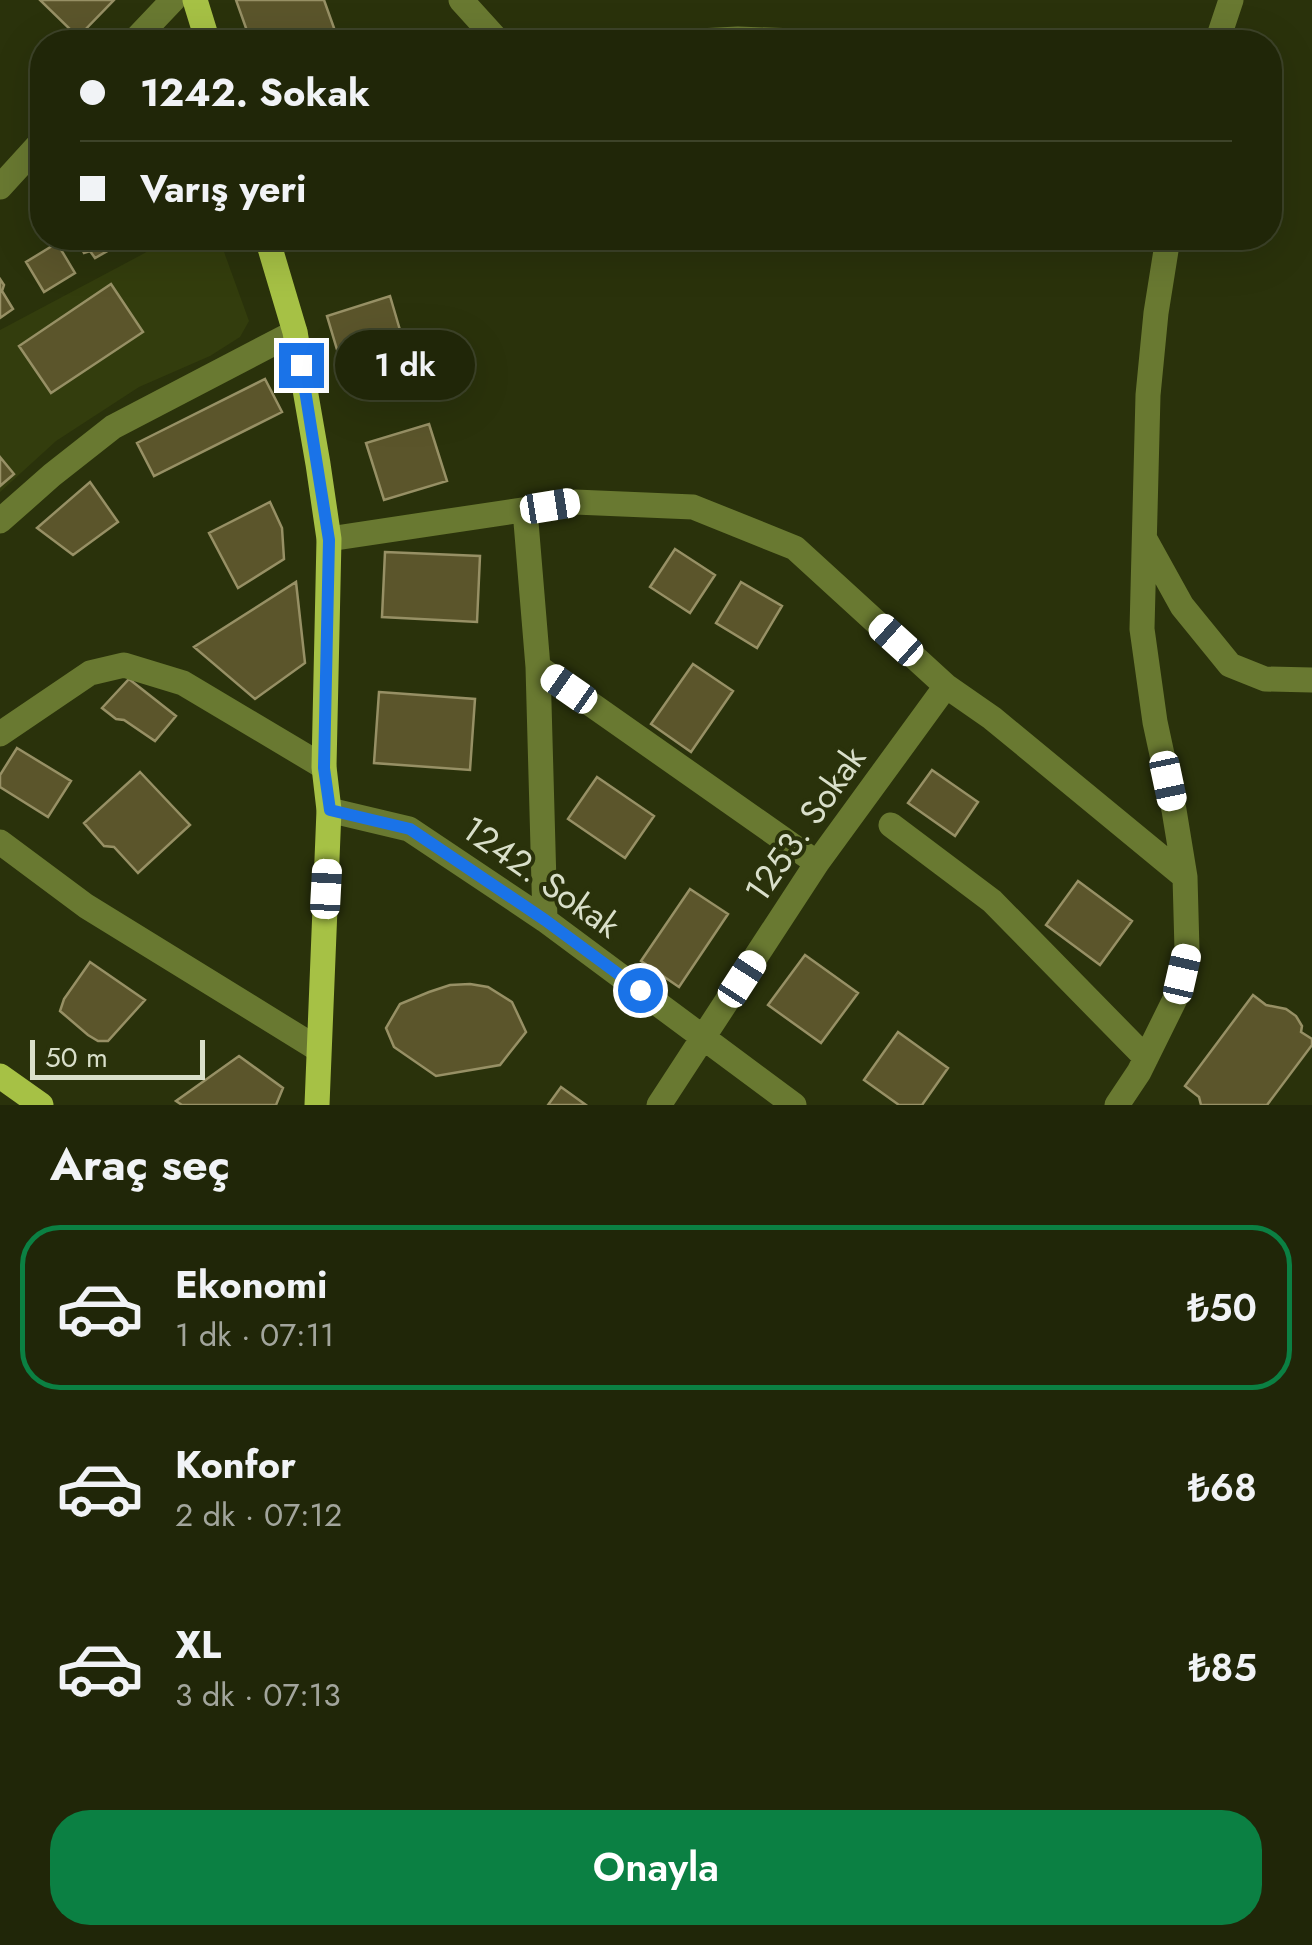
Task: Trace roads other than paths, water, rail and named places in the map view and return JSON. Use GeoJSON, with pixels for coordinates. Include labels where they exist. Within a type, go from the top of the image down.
{"type":"FeatureCollection","features":[{"type":"Feature","properties":{"kind":"main road"},"geometry":{"type":"LineString","coordinates":[[195,0],[204,30]]}},
{"type":"Feature","properties":{"kind":"main road"},"geometry":{"type":"LineString","coordinates":[[271,250],[295,332],[329,540],[324,768],[330,810],[317,1105]]}},
{"type":"Feature","properties":{"kind":"main road"},"geometry":{"type":"LineString","coordinates":[[0,1076],[40,1105]]}},
{"type":"Feature","properties":{"kind":"street"},"geometry":{"type":"LineString","coordinates":[[144,30],[173,0]]}},
{"type":"Feature","properties":{"kind":"street"},"geometry":{"type":"LineString","coordinates":[[461,0],[488,30]]}},
{"type":"Feature","properties":{"kind":"street"},"geometry":{"type":"LineString","coordinates":[[1221,30],[1231,0]]}},
{"type":"Feature","properties":{"kind":"street"},"geometry":{"type":"LineString","coordinates":[[0,187],[30,154]]}},
{"type":"Feature","properties":{"kind":"street"},"geometry":{"type":"LineString","coordinates":[[1117,1105],[1146,1058],[1176,996],[1187,950],[1185,877],[1155,722],[1142,629],[1148,396],[1166,250]]}},
{"type":"Feature","properties":{"kind":"street"},"geometry":{"type":"LineString","coordinates":[[0,521],[113,427],[295,332]]}},
{"type":"Feature","properties":{"kind":"street"},"geometry":{"type":"LineString","coordinates":[[329,540],[575,502],[693,508],[795,548],[946,686],[992,718],[1185,877]]}},
{"type":"Feature","properties":{"kind":"street"},"geometry":{"type":"LineString","coordinates":[[525,510],[538,667],[545,920]]}},
{"type":"Feature","properties":{"kind":"street"},"geometry":{"type":"LineString","coordinates":[[1144,538],[1182,606],[1230,665],[1266,679],[1312,680]]}},
{"type":"Feature","properties":{"kind":"street"},"geometry":{"type":"LineString","coordinates":[[0,734],[90,673],[124,664],[183,683],[324,768]]}},
{"type":"Feature","properties":{"kind":"street"},"geometry":{"type":"LineString","coordinates":[[538,667],[817,864]]}},
{"type":"Feature","properties":{"kind":"street","name":"1253. Sokak"},"geometry":{"type":"LineString","coordinates":[[658,1105],[817,864],[946,686]]}},
{"type":"Feature","properties":{"kind":"street","name":"1242. Sokak"},"geometry":{"type":"LineString","coordinates":[[330,810],[410,829],[545,920],[794,1105]]}},
{"type":"Feature","properties":{"kind":"street"},"geometry":{"type":"LineString","coordinates":[[891,825],[992,901],[1146,1058]]}},
{"type":"Feature","properties":{"kind":"street"},"geometry":{"type":"LineString","coordinates":[[0,842],[86,906],[318,1049]]}}]}
